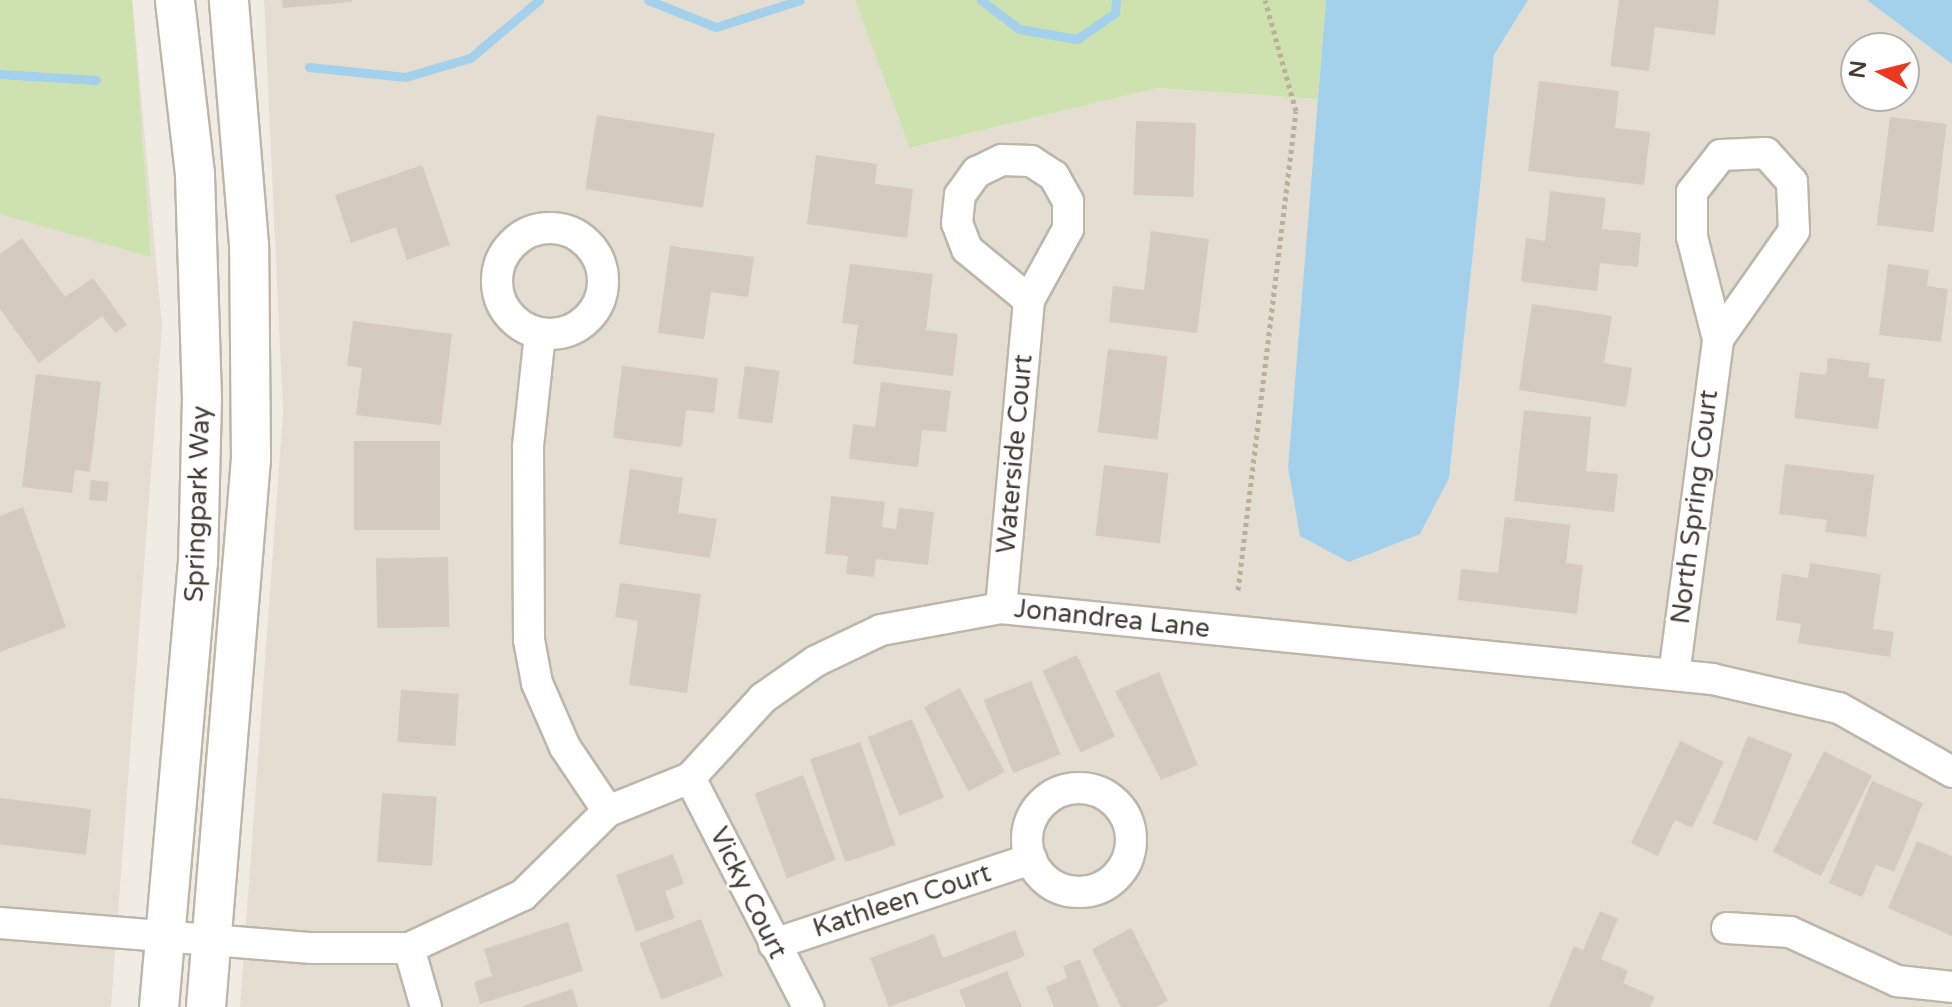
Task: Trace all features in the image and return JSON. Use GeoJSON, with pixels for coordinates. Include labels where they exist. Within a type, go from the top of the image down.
{"type":"FeatureCollection","features":[{"type":"Feature","properties":{"kind":"street","name":"Springpark Way"},"geometry":{"type":"LineString","coordinates":[[159,1007],[168,935],[198,562],[202,399],[195,174],[175,0]]}},
{"type":"Feature","properties":{"kind":"street","name":"Springpark Way"},"geometry":{"type":"LineString","coordinates":[[206,1007],[214,941],[232,628],[251,459],[249,245],[229,0]]}},
{"type":"Feature","properties":{"kind":"street","name":"North Spring Court"},"geometry":{"type":"LineString","coordinates":[[1674,675],[1718,339],[1692,237],[1692,192],[1721,155],[1766,153],[1792,182],[1794,231],[1718,339]]}},
{"type":"Feature","properties":{"kind":"street","name":"Waterside Court"},"geometry":{"type":"LineString","coordinates":[[1001,608],[1029,300],[1068,229],[1068,201],[1054,176],[1031,161],[1002,160],[968,183],[957,223],[967,249],[1029,300]]}},
{"type":"Feature","properties":{"kind":"street"},"geometry":{"type":"LineString","coordinates":[[540,334],[528,447],[529,640],[537,683],[565,747],[608,811]]}},
{"type":"Feature","properties":{"kind":"street","name":"Jonandrea Lane"},"geometry":{"type":"LineString","coordinates":[[0,923],[214,941],[409,948],[523,895],[608,811],[690,778],[763,698],[816,661],[881,630],[1001,608],[1674,675],[1839,708],[1952,772]]}},
{"type":"Feature","properties":{"kind":"street","name":"Vicky Court"},"geometry":{"type":"LineString","coordinates":[[690,778],[808,1007]]}},
{"type":"Feature","properties":{"kind":"street","name":"Kathleen Court"},"geometry":{"type":"LineString","coordinates":[[774,944],[1031,859]]}},
{"type":"Feature","properties":{"kind":"street"},"geometry":{"type":"LineString","coordinates":[[1727,928],[1790,932],[1897,981],[1952,987]]}},
{"type":"Feature","properties":{"kind":"street"},"geometry":{"type":"LineString","coordinates":[[409,948],[426,1007]]}},
{"type":"Feature","properties":{"kind":"path"},"geometry":{"type":"LineString","coordinates":[[1238,590],[1296,111],[1265,0]]}},
{"type":"Feature","properties":{"kind":"shaded area"},"geometry":{"type":"Polygon","coordinates":[[[0,0],[132,0],[134,17],[162,326],[111,1007],[0,1007],[0,0]]]}},
{"type":"Feature","properties":{"kind":"shaded area"},"geometry":{"type":"Polygon","coordinates":[[[264,0],[855,0],[911,148],[1157,88],[1318,99],[1288,467],[1449,478],[1494,55],[1528,0],[1867,0],[1910,32],[1840,32],[1840,112],[1920,112],[1920,40],[1952,64],[1952,1007],[240,1007],[283,412],[264,0]]]}},
{"type":"Feature","properties":{"kind":"green space"},"geometry":{"type":"Polygon","coordinates":[[[0,0],[132,0],[151,257],[0,214],[0,0]]]}},
{"type":"Feature","properties":{"kind":"green space"},"geometry":{"type":"Polygon","coordinates":[[[855,0],[1326,0],[1318,99],[1157,88],[910,148],[855,0]]]}},
{"type":"Feature","properties":{"kind":"water"},"geometry":{"type":"Polygon","coordinates":[[[1326,0],[1528,0],[1494,55],[1449,478],[1420,534],[1349,562],[1300,536],[1288,467],[1326,0]]]}},
{"type":"Feature","properties":{"kind":"water"},"geometry":{"type":"Polygon","coordinates":[[[1867,0],[1952,0],[1952,64],[1920,40],[1920,32],[1910,32],[1867,0]]]}},
{"type":"Feature","properties":{"kind":"building"},"geometry":{"type":"Polygon","coordinates":[[[282,0],[352,0],[352,2],[283,8],[282,0]]]}},
{"type":"Feature","properties":{"kind":"building"},"geometry":{"type":"Polygon","coordinates":[[[1619,0],[1719,0],[1715,35],[1655,27],[1649,71],[1610,66],[1619,0]]]}},
{"type":"Feature","properties":{"kind":"building"},"geometry":{"type":"Polygon","coordinates":[[[1539,81],[1619,91],[1615,128],[1650,132],[1644,185],[1528,171],[1539,81]]]}},
{"type":"Feature","properties":{"kind":"building"},"geometry":{"type":"Polygon","coordinates":[[[597,115],[715,134],[703,208],[585,189],[597,115]]]}},
{"type":"Feature","properties":{"kind":"building"},"geometry":{"type":"Polygon","coordinates":[[[1890,117],[1947,124],[1933,232],[1877,225],[1890,117]]]}},
{"type":"Feature","properties":{"kind":"building"},"geometry":{"type":"Polygon","coordinates":[[[1136,121],[1196,123],[1193,197],[1133,195],[1136,121]]]}},
{"type":"Feature","properties":{"kind":"building"},"geometry":{"type":"Polygon","coordinates":[[[816,155],[877,164],[875,184],[913,189],[907,238],[807,224],[816,155]]]}},
{"type":"Feature","properties":{"kind":"building"},"geometry":{"type":"Polygon","coordinates":[[[422,165],[450,245],[407,260],[396,227],[351,243],[335,195],[422,165]]]}},
{"type":"Feature","properties":{"kind":"building"},"geometry":{"type":"Polygon","coordinates":[[[1550,191],[1606,198],[1602,229],[1641,233],[1638,267],[1600,263],[1597,291],[1521,282],[1526,238],[1545,241],[1550,191]]]}},
{"type":"Feature","properties":{"kind":"building"},"geometry":{"type":"Polygon","coordinates":[[[1151,231],[1209,239],[1197,333],[1109,322],[1113,286],[1144,290],[1151,231]]]}},
{"type":"Feature","properties":{"kind":"building"},"geometry":{"type":"Polygon","coordinates":[[[22,238],[65,297],[93,278],[127,325],[115,333],[102,316],[39,363],[0,309],[0,254],[22,238]]]}},
{"type":"Feature","properties":{"kind":"building"},"geometry":{"type":"Polygon","coordinates":[[[670,246],[754,257],[748,297],[711,292],[704,339],[658,333],[670,246]]]}},
{"type":"Feature","properties":{"kind":"building"},"geometry":{"type":"Polygon","coordinates":[[[850,264],[933,274],[926,330],[958,334],[953,376],[853,364],[858,325],[842,323],[850,264]]]}},
{"type":"Feature","properties":{"kind":"building"},"geometry":{"type":"Polygon","coordinates":[[[1888,264],[1929,270],[1927,286],[1948,289],[1941,342],[1879,335],[1888,264]]]}},
{"type":"Feature","properties":{"kind":"building"},"geometry":{"type":"Polygon","coordinates":[[[1532,304],[1612,316],[1604,363],[1632,368],[1626,407],[1519,390],[1532,304]]]}},
{"type":"Feature","properties":{"kind":"building"},"geometry":{"type":"Polygon","coordinates":[[[353,321],[452,334],[441,425],[356,415],[362,368],[347,366],[353,321]]]}},
{"type":"Feature","properties":{"kind":"building"},"geometry":{"type":"Polygon","coordinates":[[[1108,349],[1168,356],[1157,440],[1098,432],[1108,349]]]}},
{"type":"Feature","properties":{"kind":"building"},"geometry":{"type":"Polygon","coordinates":[[[1828,358],[1870,363],[1868,377],[1885,379],[1878,429],[1794,418],[1800,372],[1826,375],[1828,358]]]}},
{"type":"Feature","properties":{"kind":"building"},"geometry":{"type":"Polygon","coordinates":[[[622,366],[718,378],[714,413],[686,410],[682,447],[613,438],[622,366]]]}},
{"type":"Feature","properties":{"kind":"building"},"geometry":{"type":"Polygon","coordinates":[[[745,366],[780,371],[772,423],[738,418],[745,366]]]}},
{"type":"Feature","properties":{"kind":"building"},"geometry":{"type":"Polygon","coordinates":[[[36,374],[101,382],[90,472],[75,470],[72,493],[22,487],[36,374]]]}},
{"type":"Feature","properties":{"kind":"building"},"geometry":{"type":"Polygon","coordinates":[[[881,382],[951,391],[946,432],[922,430],[918,467],[849,459],[853,424],[875,427],[881,382]]]}},
{"type":"Feature","properties":{"kind":"building"},"geometry":{"type":"Polygon","coordinates":[[[1524,410],[1591,417],[1586,471],[1618,474],[1614,512],[1514,501],[1524,410]]]}},
{"type":"Feature","properties":{"kind":"building"},"geometry":{"type":"Polygon","coordinates":[[[354,441],[440,441],[440,530],[354,530],[354,441]]]}},
{"type":"Feature","properties":{"kind":"building"},"geometry":{"type":"Polygon","coordinates":[[[1785,464],[1874,475],[1866,537],[1825,532],[1827,520],[1779,514],[1785,464]]]}},
{"type":"Feature","properties":{"kind":"building"},"geometry":{"type":"Polygon","coordinates":[[[1104,465],[1169,473],[1160,543],[1095,535],[1104,465]]]}},
{"type":"Feature","properties":{"kind":"building"},"geometry":{"type":"Polygon","coordinates":[[[630,469],[683,478],[678,513],[717,519],[710,558],[619,544],[630,469]]]}},
{"type":"Feature","properties":{"kind":"building"},"geometry":{"type":"Polygon","coordinates":[[[91,480],[109,482],[107,502],[89,500],[91,480]]]}},
{"type":"Feature","properties":{"kind":"building"},"geometry":{"type":"Polygon","coordinates":[[[831,496],[885,502],[882,527],[896,529],[899,508],[934,512],[928,565],[876,559],[874,577],[846,574],[848,556],[825,554],[831,496]]]}},
{"type":"Feature","properties":{"kind":"building"},"geometry":{"type":"Polygon","coordinates":[[[23,507],[66,627],[0,652],[0,516],[23,507]]]}},
{"type":"Feature","properties":{"kind":"building"},"geometry":{"type":"Polygon","coordinates":[[[1505,517],[1570,525],[1566,563],[1583,565],[1577,614],[1458,600],[1461,569],[1498,573],[1505,517]]]}},
{"type":"Feature","properties":{"kind":"building"},"geometry":{"type":"Polygon","coordinates":[[[448,557],[449,627],[377,628],[376,558],[448,557]]]}},
{"type":"Feature","properties":{"kind":"building"},"geometry":{"type":"Polygon","coordinates":[[[1810,563],[1881,574],[1873,629],[1894,632],[1890,657],[1798,643],[1801,624],[1776,620],[1782,574],[1808,578],[1810,563]]]}},
{"type":"Feature","properties":{"kind":"building"},"geometry":{"type":"Polygon","coordinates":[[[620,583],[701,594],[687,693],[629,685],[638,621],[615,617],[620,583]]]}},
{"type":"Feature","properties":{"kind":"building"},"geometry":{"type":"Polygon","coordinates":[[[1077,655],[1115,737],[1081,753],[1043,671],[1077,655]]]}},
{"type":"Feature","properties":{"kind":"building"},"geometry":{"type":"Polygon","coordinates":[[[1159,672],[1198,765],[1161,780],[1115,691],[1159,672]]]}},
{"type":"Feature","properties":{"kind":"building"},"geometry":{"type":"Polygon","coordinates":[[[1031,681],[1061,754],[1013,773],[984,700],[1031,681]]]}},
{"type":"Feature","properties":{"kind":"building"},"geometry":{"type":"Polygon","coordinates":[[[960,688],[1005,772],[968,791],[924,707],[960,688]]]}},
{"type":"Feature","properties":{"kind":"building"},"geometry":{"type":"Polygon","coordinates":[[[401,690],[459,694],[455,746],[397,742],[401,690]]]}},
{"type":"Feature","properties":{"kind":"building"},"geometry":{"type":"Polygon","coordinates":[[[912,719],[944,798],[899,816],[867,737],[912,719]]]}},
{"type":"Feature","properties":{"kind":"building"},"geometry":{"type":"Polygon","coordinates":[[[1748,736],[1793,754],[1757,841],[1713,823],[1748,736]]]}},
{"type":"Feature","properties":{"kind":"building"},"geometry":{"type":"Polygon","coordinates":[[[1680,741],[1724,762],[1692,828],[1675,820],[1658,856],[1631,843],[1680,741]]]}},
{"type":"Feature","properties":{"kind":"building"},"geometry":{"type":"Polygon","coordinates":[[[860,742],[895,845],[845,862],[810,759],[860,742]]]}},
{"type":"Feature","properties":{"kind":"building"},"geometry":{"type":"Polygon","coordinates":[[[1824,751],[1872,776],[1821,876],[1773,852],[1824,751]]]}},
{"type":"Feature","properties":{"kind":"building"},"geometry":{"type":"Polygon","coordinates":[[[803,775],[836,860],[787,879],[754,794],[803,775]]]}},
{"type":"Feature","properties":{"kind":"building"},"geometry":{"type":"Polygon","coordinates":[[[1872,781],[1923,803],[1894,872],[1876,865],[1862,897],[1829,883],[1872,781]]]}},
{"type":"Feature","properties":{"kind":"building"},"geometry":{"type":"Polygon","coordinates":[[[382,793],[437,797],[432,866],[377,862],[382,793]]]}},
{"type":"Feature","properties":{"kind":"building"},"geometry":{"type":"Polygon","coordinates":[[[0,798],[91,809],[86,855],[0,844],[0,798]]]}},
{"type":"Feature","properties":{"kind":"building"},"geometry":{"type":"Polygon","coordinates":[[[1917,841],[1952,856],[1952,936],[1888,908],[1917,841]]]}},
{"type":"Feature","properties":{"kind":"building"},"geometry":{"type":"Polygon","coordinates":[[[673,854],[684,884],[665,891],[675,918],[636,932],[616,875],[673,854]]]}},
{"type":"Feature","properties":{"kind":"building"},"geometry":{"type":"Polygon","coordinates":[[[1600,911],[1618,919],[1601,959],[1628,971],[1623,983],[1655,997],[1650,1007],[1549,1007],[1574,946],[1583,950],[1600,911]]]}},
{"type":"Feature","properties":{"kind":"building"},"geometry":{"type":"Polygon","coordinates":[[[701,919],[723,976],[661,1000],[639,943],[701,919]]]}},
{"type":"Feature","properties":{"kind":"building"},"geometry":{"type":"Polygon","coordinates":[[[568,922],[583,971],[480,1004],[474,982],[492,976],[484,949],[568,922]]]}},
{"type":"Feature","properties":{"kind":"building"},"geometry":{"type":"Polygon","coordinates":[[[1131,928],[1168,1001],[1155,1007],[1121,1007],[1092,949],[1131,928]]]}},
{"type":"Feature","properties":{"kind":"building"},"geometry":{"type":"Polygon","coordinates":[[[1015,930],[1025,956],[889,1007],[870,958],[934,934],[943,958],[1015,930]]]}},
{"type":"Feature","properties":{"kind":"building"},"geometry":{"type":"Polygon","coordinates":[[[1080,959],[1099,1007],[1054,1007],[1046,987],[1067,978],[1063,966],[1080,959]]]}},
{"type":"Feature","properties":{"kind":"building"},"geometry":{"type":"Polygon","coordinates":[[[1007,971],[1022,1007],[966,1007],[959,990],[1007,971]]]}},
{"type":"Feature","properties":{"kind":"building"},"geometry":{"type":"Polygon","coordinates":[[[572,989],[578,1007],[520,1007],[572,989]]]}},
{"type":"Feature","properties":{"kind":"waterway"},"geometry":{"type":"LineString","coordinates":[[309,67],[405,77],[470,58],[539,0]]}},
{"type":"Feature","properties":{"kind":"waterway"},"geometry":{"type":"LineString","coordinates":[[648,0],[716,27],[800,0]]}},
{"type":"Feature","properties":{"kind":"waterway"},"geometry":{"type":"LineString","coordinates":[[981,0],[1019,29],[1077,39],[1115,13],[1116,0]]}},
{"type":"Feature","properties":{"kind":"waterway"},"geometry":{"type":"LineString","coordinates":[[0,74],[96,80]]}}]}
